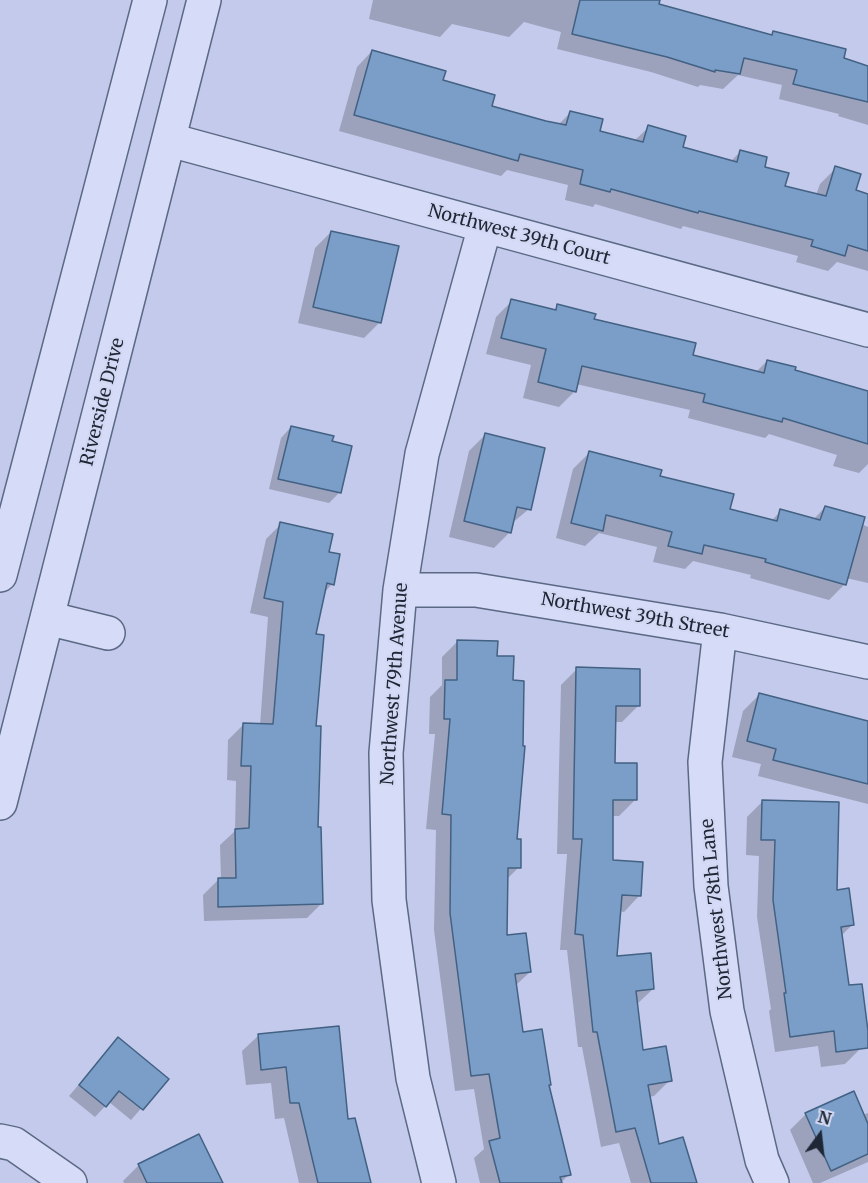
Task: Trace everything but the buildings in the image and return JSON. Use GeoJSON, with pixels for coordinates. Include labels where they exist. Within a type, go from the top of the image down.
{"type":"FeatureCollection","features":[{"type":"Feature","properties":{"kind":"street"},"geometry":{"type":"LineString","coordinates":[[0,575],[150,0]]}},
{"type":"Feature","properties":{"kind":"street","name":"Riverside Drive"},"geometry":{"type":"LineString","coordinates":[[0,803],[204,0]]}},
{"type":"Feature","properties":{"kind":"street","name":"Northwest 39th Court"},"geometry":{"type":"LineString","coordinates":[[170,140],[868,330]]}},
{"type":"Feature","properties":{"kind":"street","name":"Northwest 79th Avenue"},"geometry":{"type":"LineString","coordinates":[[439,1183],[413,1078],[389,900],[386,753],[400,590],[422,454],[485,226]]}},
{"type":"Feature","properties":{"kind":"street","name":"Northwest 39th Street"},"geometry":{"type":"LineString","coordinates":[[400,590],[476,590],[720,630],[868,662]]}},
{"type":"Feature","properties":{"kind":"street"},"geometry":{"type":"LineString","coordinates":[[47,618],[108,633]]}},
{"type":"Feature","properties":{"kind":"street","name":"Northwest 78th Lane"},"geometry":{"type":"LineString","coordinates":[[720,630],[705,762],[711,886],[727,1011],[762,1160],[772,1183]]}},
{"type":"Feature","properties":{"kind":"street"},"geometry":{"type":"LineString","coordinates":[[0,1141],[14,1144],[70,1183]]}}]}
